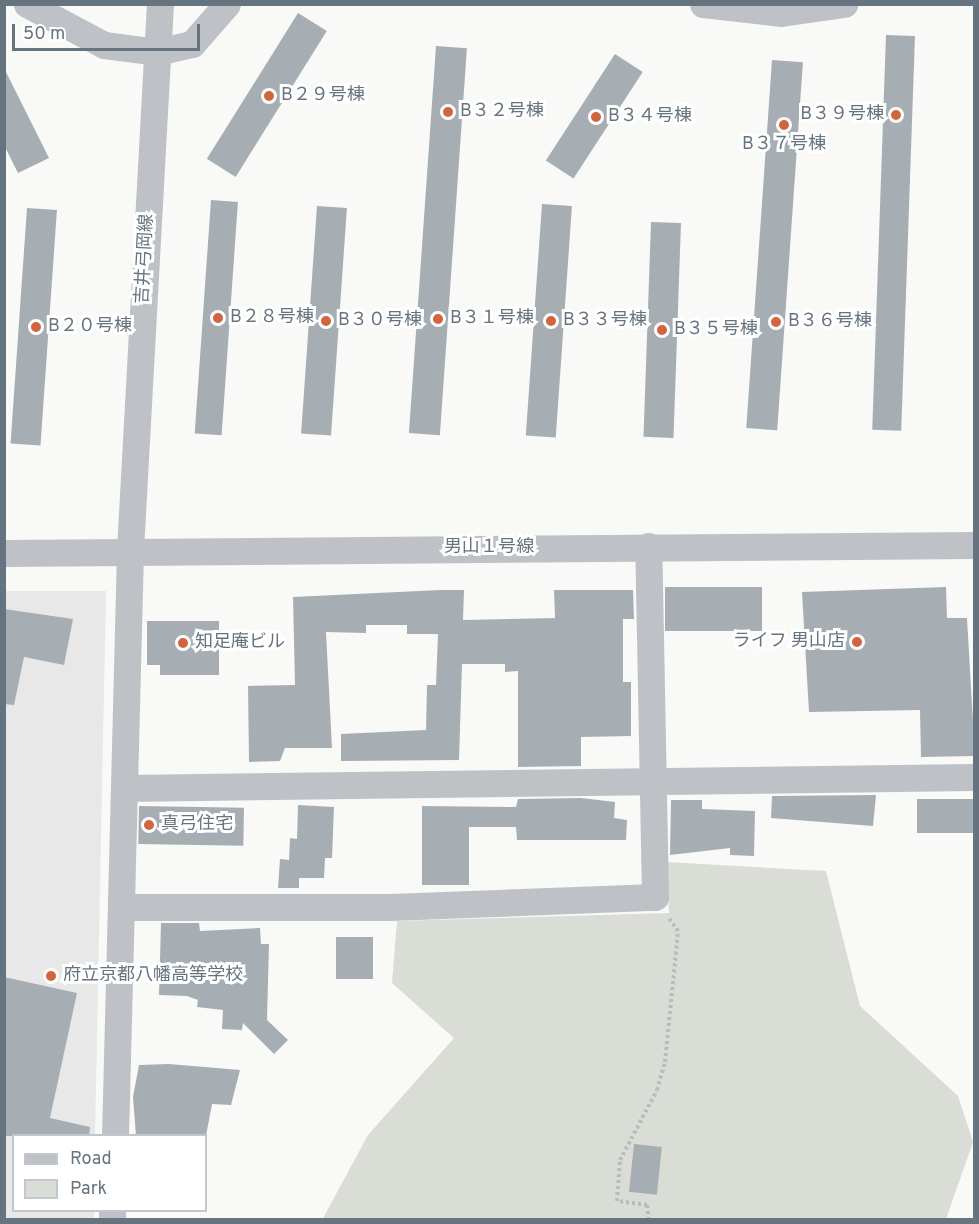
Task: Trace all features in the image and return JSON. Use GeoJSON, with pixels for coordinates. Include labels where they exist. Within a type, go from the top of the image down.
{"type":"FeatureCollection","features":[{"type":"Feature","properties":{"kind":"street"},"geometry":{"type":"LineString","coordinates":[[27,4],[104,45],[157,52],[192,44],[227,4]]}},
{"type":"Feature","properties":{"kind":"street","name":"吉井弓岡線"},"geometry":{"type":"LineString","coordinates":[[115,1134],[126,788],[130,550],[160,4]]}},
{"type":"Feature","properties":{"kind":"street"},"geometry":{"type":"LineString","coordinates":[[703,4],[781,13],[844,4]]}},
{"type":"Feature","properties":{"kind":"street","name":"男山１号線"},"geometry":{"type":"LineString","coordinates":[[4,553],[130,550],[975,545]]}},
{"type":"Feature","properties":{"kind":"street"},"geometry":{"type":"LineString","coordinates":[[122,907],[391,907],[655,897],[655,781],[648,546]]}},
{"type":"Feature","properties":{"kind":"street"},"geometry":{"type":"LineString","coordinates":[[126,788],[975,777]]}},
{"type":"Feature","properties":{"kind":"path"},"geometry":{"type":"LineString","coordinates":[[649,1220],[647,1205],[617,1201],[620,1160],[657,1090],[665,1062],[678,931],[655,897]]}},
{"type":"Feature","properties":{"kind":"shaded area","name":"府立京都八幡高等学校"},"geometry":{"type":"Polygon","coordinates":[[[4,591],[106,591],[95,1134],[12,1134],[12,1212],[94,1212],[94,1219],[5,1219],[4,591]]]}},
{"type":"Feature","properties":{"kind":"green space"},"geometry":{"type":"Polygon","coordinates":[[[666,862],[826,871],[860,1006],[958,1096],[973,1142],[946,1219],[322,1220],[368,1135],[454,1038],[392,983],[397,921],[669,913],[666,862]]]}},
{"type":"Feature","properties":{"kind":"building","name":"B２９号棟"},"geometry":{"type":"Polygon","coordinates":[[[298,13],[327,31],[236,177],[207,159],[298,13]]]}},
{"type":"Feature","properties":{"kind":"building"},"geometry":{"type":"Polygon","coordinates":[[[886,35],[915,36],[901,431],[872,430],[886,35]]]}},
{"type":"Feature","properties":{"kind":"building"},"geometry":{"type":"Polygon","coordinates":[[[436,46],[467,48],[440,435],[409,433],[436,46]]]}},
{"type":"Feature","properties":{"kind":"building","name":"B３４号棟"},"geometry":{"type":"Polygon","coordinates":[[[615,54],[643,72],[574,178],[546,161],[615,54]]]}},
{"type":"Feature","properties":{"kind":"building"},"geometry":{"type":"Polygon","coordinates":[[[772,60],[803,62],[777,430],[746,428],[772,60]]]}},
{"type":"Feature","properties":{"kind":"building"},"geometry":{"type":"Polygon","coordinates":[[[4,68],[49,158],[18,173],[4,145],[4,68]]]}},
{"type":"Feature","properties":{"kind":"building","name":"B２８号棟"},"geometry":{"type":"Polygon","coordinates":[[[211,200],[238,202],[222,435],[195,433],[211,200]]]}},
{"type":"Feature","properties":{"kind":"building","name":"B３３号棟"},"geometry":{"type":"Polygon","coordinates":[[[542,204],[572,206],[556,438],[526,435],[542,204]]]}},
{"type":"Feature","properties":{"kind":"building","name":"B３０号棟"},"geometry":{"type":"Polygon","coordinates":[[[317,206],[347,208],[331,436],[301,433],[317,206]]]}},
{"type":"Feature","properties":{"kind":"building","name":"B２０号棟"},"geometry":{"type":"Polygon","coordinates":[[[27,208],[57,210],[40,446],[11,443],[27,208]]]}},
{"type":"Feature","properties":{"kind":"building","name":"B３５号棟"},"geometry":{"type":"Polygon","coordinates":[[[651,222],[681,223],[673,438],[643,437],[651,222]]]}},
{"type":"Feature","properties":{"kind":"building"},"geometry":{"type":"Polygon","coordinates":[[[665,587],[762,587],[762,631],[665,631],[665,587]]]}},
{"type":"Feature","properties":{"kind":"building"},"geometry":{"type":"Polygon","coordinates":[[[946,587],[947,618],[967,618],[975,756],[921,757],[920,710],[809,712],[802,592],[946,587]]]}},
{"type":"Feature","properties":{"kind":"building"},"geometry":{"type":"Polygon","coordinates":[[[464,590],[463,620],[555,618],[554,590],[633,590],[634,619],[623,619],[623,682],[631,682],[631,736],[581,737],[581,766],[518,767],[518,671],[505,672],[505,664],[462,664],[459,760],[341,761],[341,734],[426,730],[427,685],[436,685],[438,634],[407,634],[407,625],[366,625],[366,633],[326,632],[332,748],[285,748],[280,761],[249,762],[248,686],[295,685],[293,597],[464,590]]]}},
{"type":"Feature","properties":{"kind":"building"},"geometry":{"type":"Polygon","coordinates":[[[4,609],[73,619],[64,665],[24,657],[14,705],[4,704],[4,609]]]}},
{"type":"Feature","properties":{"kind":"building","name":"知足庵ビル"},"geometry":{"type":"Polygon","coordinates":[[[147,621],[219,621],[219,675],[160,675],[160,665],[147,665],[147,621]]]}},
{"type":"Feature","properties":{"kind":"building"},"geometry":{"type":"Polygon","coordinates":[[[876,795],[873,826],[771,818],[772,796],[876,795]]]}},
{"type":"Feature","properties":{"kind":"building"},"geometry":{"type":"Polygon","coordinates":[[[581,798],[615,802],[614,818],[627,820],[626,840],[517,840],[516,827],[469,827],[469,885],[422,885],[422,806],[516,807],[518,799],[581,798]]]}},
{"type":"Feature","properties":{"kind":"building"},"geometry":{"type":"Polygon","coordinates":[[[917,799],[974,799],[974,833],[917,833],[917,799]]]}},
{"type":"Feature","properties":{"kind":"building"},"geometry":{"type":"Polygon","coordinates":[[[671,800],[702,800],[702,809],[755,811],[754,856],[730,855],[730,848],[670,855],[671,800]]]}},
{"type":"Feature","properties":{"kind":"building"},"geometry":{"type":"Polygon","coordinates":[[[298,805],[334,807],[332,858],[325,858],[324,878],[299,878],[299,888],[278,888],[280,859],[289,860],[290,838],[297,839],[298,805]]]}},
{"type":"Feature","properties":{"kind":"building"},"geometry":{"type":"Polygon","coordinates":[[[139,806],[244,808],[243,846],[138,844],[139,806]]]}},
{"type":"Feature","properties":{"kind":"building"},"geometry":{"type":"Polygon","coordinates":[[[161,923],[199,923],[200,931],[260,928],[261,944],[269,944],[267,1020],[288,1040],[274,1054],[243,1023],[242,1030],[222,1029],[223,1010],[197,1007],[198,1000],[187,996],[159,995],[161,923]]]}},
{"type":"Feature","properties":{"kind":"building"},"geometry":{"type":"Polygon","coordinates":[[[336,937],[373,937],[373,979],[336,979],[336,937]]]}},
{"type":"Feature","properties":{"kind":"building"},"geometry":{"type":"Polygon","coordinates":[[[4,977],[77,993],[50,1118],[90,1127],[89,1134],[12,1134],[12,1136],[4,1136],[4,977]]]}},
{"type":"Feature","properties":{"kind":"building"},"geometry":{"type":"Polygon","coordinates":[[[169,1064],[240,1070],[231,1105],[212,1104],[206,1134],[136,1134],[133,1097],[139,1065],[169,1064]]]}},
{"type":"Feature","properties":{"kind":"building"},"geometry":{"type":"Polygon","coordinates":[[[634,1144],[662,1147],[657,1195],[629,1192],[634,1144]]]}},
{"type":"Feature","properties":{"kind":"place","name":"B２９号棟"},"geometry":{"type":"Point","coordinates":[269,96]}},
{"type":"Feature","properties":{"kind":"place","name":"B３２号棟"},"geometry":{"type":"Point","coordinates":[448,112]}},
{"type":"Feature","properties":{"kind":"place","name":"B３９号棟"},"geometry":{"type":"Point","coordinates":[896,115]}},
{"type":"Feature","properties":{"kind":"place","name":"B３４号棟"},"geometry":{"type":"Point","coordinates":[596,117]}},
{"type":"Feature","properties":{"kind":"place","name":"B３７号棟"},"geometry":{"type":"Point","coordinates":[784,125]}},
{"type":"Feature","properties":{"kind":"place","name":"B２８号棟"},"geometry":{"type":"Point","coordinates":[218,318]}},
{"type":"Feature","properties":{"kind":"place","name":"B３１号棟"},"geometry":{"type":"Point","coordinates":[438,319]}},
{"type":"Feature","properties":{"kind":"place","name":"B３０号棟"},"geometry":{"type":"Point","coordinates":[326,321]}},
{"type":"Feature","properties":{"kind":"place","name":"B３３号棟"},"geometry":{"type":"Point","coordinates":[551,321]}},
{"type":"Feature","properties":{"kind":"place","name":"B３６号棟"},"geometry":{"type":"Point","coordinates":[776,322]}},
{"type":"Feature","properties":{"kind":"place","name":"B２０号棟"},"geometry":{"type":"Point","coordinates":[36,327]}},
{"type":"Feature","properties":{"kind":"place","name":"B３５号棟"},"geometry":{"type":"Point","coordinates":[662,330]}},
{"type":"Feature","properties":{"kind":"place","name":"ライフ 男山店"},"geometry":{"type":"Point","coordinates":[857,642]}},
{"type":"Feature","properties":{"kind":"place","name":"知足庵ビル"},"geometry":{"type":"Point","coordinates":[183,643]}},
{"type":"Feature","properties":{"kind":"place","name":"真弓住宅"},"geometry":{"type":"Point","coordinates":[149,825]}},
{"type":"Feature","properties":{"kind":"place","name":"府立京都八幡高等学校"},"geometry":{"type":"Point","coordinates":[51,976]}}]}
